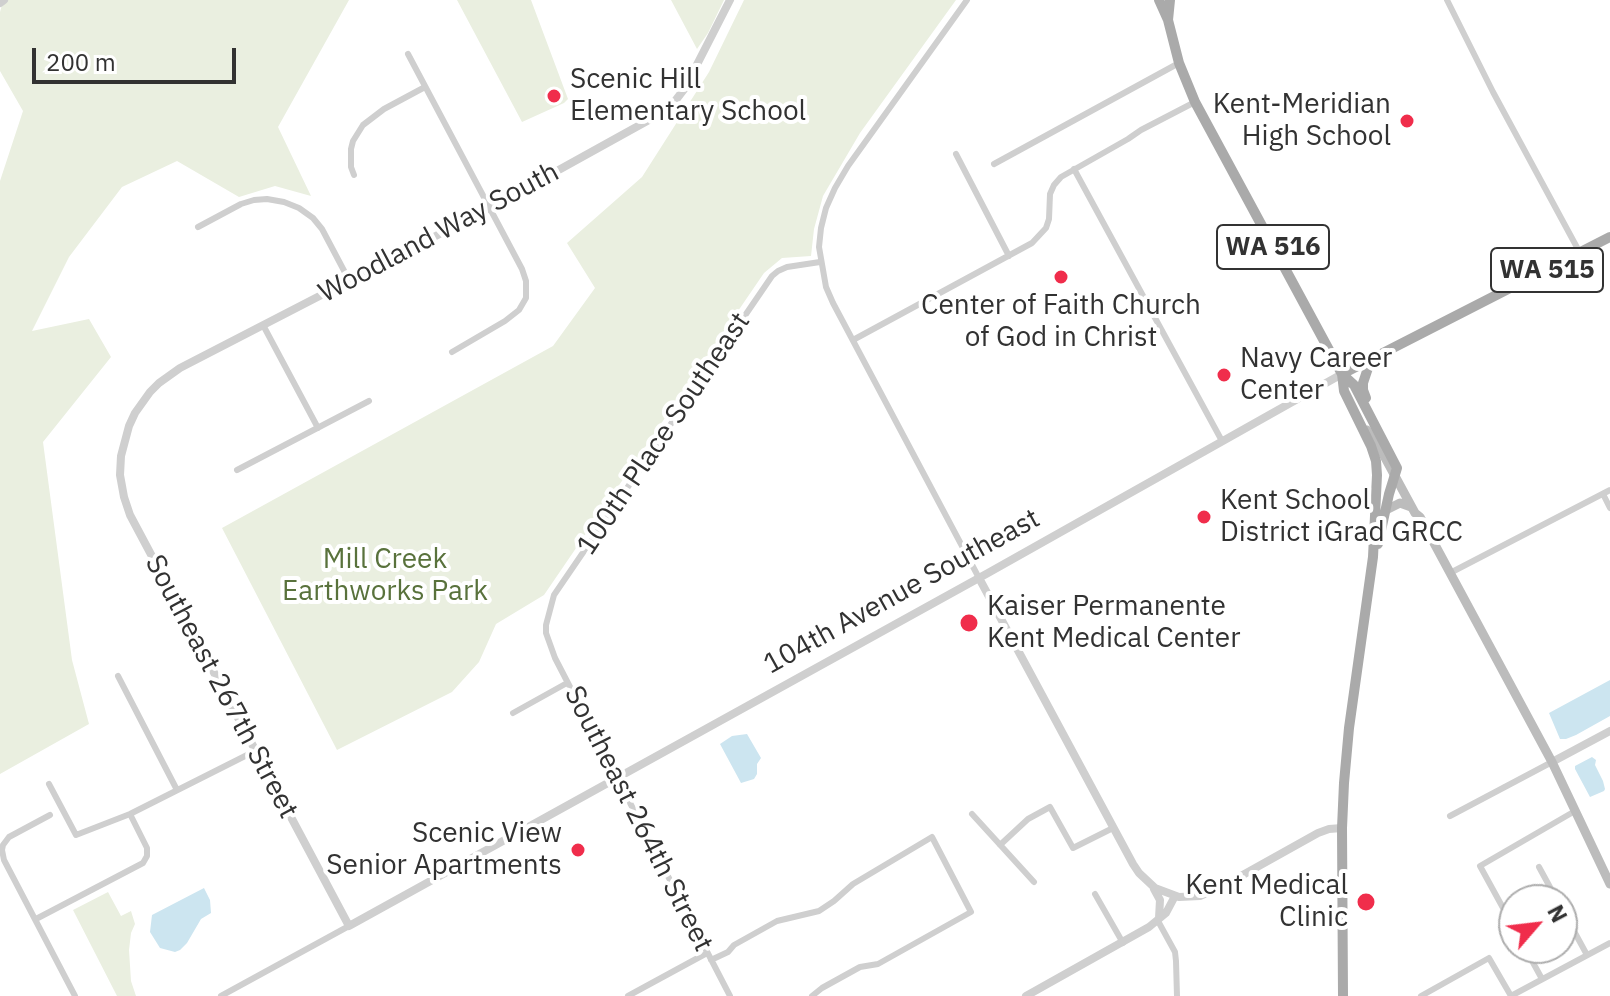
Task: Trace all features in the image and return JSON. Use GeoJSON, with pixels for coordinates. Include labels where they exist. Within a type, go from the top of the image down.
{"type":"FeatureCollection","features":[{"type":"Feature","properties":{"kind":"main road","name":"WA 516"},"geometry":{"type":"LineString","coordinates":[[1159,0],[1195,102],[1342,374],[1354,385],[1369,412],[1396,472],[1373,557]]}},
{"type":"Feature","properties":{"kind":"main road","name":"WA 516"},"geometry":{"type":"LineString","coordinates":[[1168,20],[1170,0]]}},
{"type":"Feature","properties":{"kind":"main road","name":"104th Avenue Southeast"},"geometry":{"type":"LineString","coordinates":[[1342,374],[1608,241]]}},
{"type":"Feature","properties":{"kind":"main road"},"geometry":{"type":"LineString","coordinates":[[1369,412],[1363,383],[1371,359]]}},
{"type":"Feature","properties":{"kind":"main road","name":"WA 516"},"geometry":{"type":"LineString","coordinates":[[1342,374],[1344,391],[1376,461],[1373,557],[1349,728],[1342,828],[1343,996]]}},
{"type":"Feature","properties":{"kind":"main road","name":"WA 516"},"geometry":{"type":"LineString","coordinates":[[1358,417],[1396,472]]}},
{"type":"Feature","properties":{"kind":"main road"},"geometry":{"type":"LineString","coordinates":[[1396,472],[1411,507],[1420,517],[1552,762],[1610,884]]}},
{"type":"Feature","properties":{"kind":"main road"},"geometry":{"type":"LineString","coordinates":[[1396,472],[1420,517]]}},
{"type":"Feature","properties":{"kind":"main road"},"geometry":{"type":"LineString","coordinates":[[1375,501],[1379,505],[1379,537]]}},
{"type":"Feature","properties":{"kind":"main road"},"geometry":{"type":"LineString","coordinates":[[1386,510],[1400,503],[1411,507]]}},
{"type":"Feature","properties":{"kind":"street","name":"Woodland Way South"},"geometry":{"type":"LineString","coordinates":[[124,439],[135,413],[159,383],[180,368],[490,208],[672,105],[685,88],[730,0]]}},
{"type":"Feature","properties":{"kind":"street"},"geometry":{"type":"LineString","coordinates":[[967,0],[835,188],[821,228],[820,262],[826,287],[979,578],[1113,828],[1139,873],[1160,900],[1158,921],[1175,952],[1177,996]]}},
{"type":"Feature","properties":{"kind":"street"},"geometry":{"type":"LineString","coordinates":[[1447,0],[1580,253]]}},
{"type":"Feature","properties":{"kind":"street"},"geometry":{"type":"LineString","coordinates":[[408,54],[490,208],[527,286],[526,298],[514,314],[452,352]]}},
{"type":"Feature","properties":{"kind":"street"},"geometry":{"type":"LineString","coordinates":[[994,164],[1179,63]]}},
{"type":"Feature","properties":{"kind":"street"},"geometry":{"type":"LineString","coordinates":[[354,175],[351,149],[363,125],[384,109],[425,87]]}},
{"type":"Feature","properties":{"kind":"street"},"geometry":{"type":"LineString","coordinates":[[853,340],[1032,243],[1048,223],[1049,200],[1054,185],[1061,177],[1195,102]]}},
{"type":"Feature","properties":{"kind":"street"},"geometry":{"type":"LineString","coordinates":[[956,154],[1009,256]]}},
{"type":"Feature","properties":{"kind":"street"},"geometry":{"type":"LineString","coordinates":[[1074,169],[1222,441]]}},
{"type":"Feature","properties":{"kind":"street"},"geometry":{"type":"LineString","coordinates":[[198,227],[254,200],[284,202],[313,218],[350,282]]}},
{"type":"Feature","properties":{"kind":"street","name":"100th Place Southeast"},"geometry":{"type":"LineString","coordinates":[[549,640],[546,625],[554,595],[772,276],[787,267],[820,262]]}},
{"type":"Feature","properties":{"kind":"street"},"geometry":{"type":"LineString","coordinates":[[263,325],[318,428]]}},
{"type":"Feature","properties":{"kind":"street","name":"104th Avenue Southeast"},"geometry":{"type":"LineString","coordinates":[[221,996],[1342,374]]}},
{"type":"Feature","properties":{"kind":"street"},"geometry":{"type":"LineString","coordinates":[[237,470],[369,401]]}},
{"type":"Feature","properties":{"kind":"street","name":"Southeast 267th Street"},"geometry":{"type":"LineString","coordinates":[[124,439],[120,475],[130,515],[349,926]]}},
{"type":"Feature","properties":{"kind":"street"},"geometry":{"type":"LineString","coordinates":[[1450,573],[1606,492],[1610,508]]}},
{"type":"Feature","properties":{"kind":"street","name":"Southeast 264th Street"},"geometry":{"type":"LineString","coordinates":[[549,640],[567,683],[730,996]]}},
{"type":"Feature","properties":{"kind":"street"},"geometry":{"type":"LineString","coordinates":[[118,676],[177,790]]}},
{"type":"Feature","properties":{"kind":"street"},"geometry":{"type":"LineString","coordinates":[[513,713],[567,683]]}},
{"type":"Feature","properties":{"kind":"street"},"geometry":{"type":"LineString","coordinates":[[1450,816],[1610,731]]}},
{"type":"Feature","properties":{"kind":"street"},"geometry":{"type":"LineString","coordinates":[[49,784],[76,835],[130,814],[255,751]]}},
{"type":"Feature","properties":{"kind":"street"},"geometry":{"type":"LineString","coordinates":[[1000,845],[1028,819],[1050,807],[1073,848],[1113,828]]}},
{"type":"Feature","properties":{"kind":"street"},"geometry":{"type":"LineString","coordinates":[[1498,899],[1480,866],[1575,811]]}},
{"type":"Feature","properties":{"kind":"street"},"geometry":{"type":"LineString","coordinates":[[36,919],[140,866],[147,855],[145,844],[130,814]]}},
{"type":"Feature","properties":{"kind":"street"},"geometry":{"type":"LineString","coordinates":[[972,814],[1034,882]]}},
{"type":"Feature","properties":{"kind":"street"},"geometry":{"type":"LineString","coordinates":[[50,815],[9,837],[3,845],[4,860],[75,996]]}},
{"type":"Feature","properties":{"kind":"street"},"geometry":{"type":"LineString","coordinates":[[1151,885],[1173,896],[1196,897],[1212,892],[1318,833],[1342,828]]}},
{"type":"Feature","properties":{"kind":"street"},"geometry":{"type":"LineString","coordinates":[[628,996],[709,956],[728,952],[734,945],[777,921],[819,911],[853,884],[932,837],[971,912],[878,964],[860,967],[812,996]]}},
{"type":"Feature","properties":{"kind":"street"},"geometry":{"type":"LineString","coordinates":[[1539,867],[1548,884]]}},
{"type":"Feature","properties":{"kind":"street"},"geometry":{"type":"LineString","coordinates":[[1095,894],[1123,943]]}},
{"type":"Feature","properties":{"kind":"street"},"geometry":{"type":"LineString","coordinates":[[1026,996],[1158,921],[1166,913],[1173,896]]}},
{"type":"Feature","properties":{"kind":"street"},"geometry":{"type":"LineString","coordinates":[[1578,938],[1587,955]]}},
{"type":"Feature","properties":{"kind":"street"},"geometry":{"type":"LineString","coordinates":[[1421,996],[1489,958],[1511,996],[1610,943]]}},
{"type":"Feature","properties":{"kind":"street"},"geometry":{"type":"LineString","coordinates":[[1534,964],[1542,979]]}},
{"type":"Feature","properties":{"kind":"green space"},"geometry":{"type":"Polygon","coordinates":[[[0,0],[349,0],[278,127],[311,196],[275,186],[239,197],[177,161],[122,187],[69,257],[32,331],[89,319],[111,357],[43,442],[72,660],[89,724],[0,774],[0,181],[23,111],[0,71],[0,12],[3,1],[0,0]]]}},
{"type":"Feature","properties":{"kind":"green space"},"geometry":{"type":"Polygon","coordinates":[[[457,0],[531,0],[568,99],[522,122],[457,0]]]}},
{"type":"Feature","properties":{"kind":"green space"},"geometry":{"type":"Polygon","coordinates":[[[671,0],[724,0],[697,49],[671,0]]]}},
{"type":"Feature","properties":{"kind":"green space","name":"Mill Creek Earthworks Park"},"geometry":{"type":"Polygon","coordinates":[[[744,0],[956,0],[860,133],[823,196],[811,256],[782,258],[764,273],[544,595],[496,624],[479,662],[452,692],[337,750],[222,528],[553,346],[595,288],[567,243],[642,177],[709,72],[744,0]]]}},
{"type":"Feature","properties":{"kind":"green space"},"geometry":{"type":"Polygon","coordinates":[[[108,892],[121,916],[131,911],[135,924],[129,950],[131,981],[136,996],[117,996],[73,910],[108,892]]]}},
{"type":"Feature","properties":{"kind":"water"},"geometry":{"type":"Polygon","coordinates":[[[1610,680],[1610,716],[1576,735],[1560,739],[1549,713],[1610,680]]]}},
{"type":"Feature","properties":{"kind":"water"},"geometry":{"type":"Polygon","coordinates":[[[747,734],[761,758],[754,779],[741,783],[720,744],[732,736],[747,734]]]}},
{"type":"Feature","properties":{"kind":"water"},"geometry":{"type":"Polygon","coordinates":[[[1592,757],[1596,760],[1595,765],[1605,789],[1590,797],[1575,766],[1592,757]]]}},
{"type":"Feature","properties":{"kind":"water"},"geometry":{"type":"Polygon","coordinates":[[[204,888],[210,900],[211,913],[201,919],[180,950],[175,952],[160,948],[150,932],[152,915],[204,888]]]}},
{"type":"Feature","properties":{"kind":"place","name":"Scenic Hill Elementary School"},"geometry":{"type":"Point","coordinates":[554,96]}},
{"type":"Feature","properties":{"kind":"place","name":"Kent-Meridian High School"},"geometry":{"type":"Point","coordinates":[1407,121]}},
{"type":"Feature","properties":{"kind":"place","name":"Center of Faith Church of God in Christ"},"geometry":{"type":"Point","coordinates":[1061,277]}},
{"type":"Feature","properties":{"kind":"place","name":"Navy Career Center"},"geometry":{"type":"Point","coordinates":[1224,375]}},
{"type":"Feature","properties":{"kind":"place","name":"Kent School District iGrad GRCC"},"geometry":{"type":"Point","coordinates":[1204,517]}},
{"type":"Feature","properties":{"kind":"place","name":"Kaiser Permanente Kent Medical Center"},"geometry":{"type":"Point","coordinates":[969,623]}},
{"type":"Feature","properties":{"kind":"place","name":"Scenic View Senior Apartments"},"geometry":{"type":"Point","coordinates":[578,850]}},
{"type":"Feature","properties":{"kind":"place","name":"Kent Medical Clinic"},"geometry":{"type":"Point","coordinates":[1366,902]}}]}
